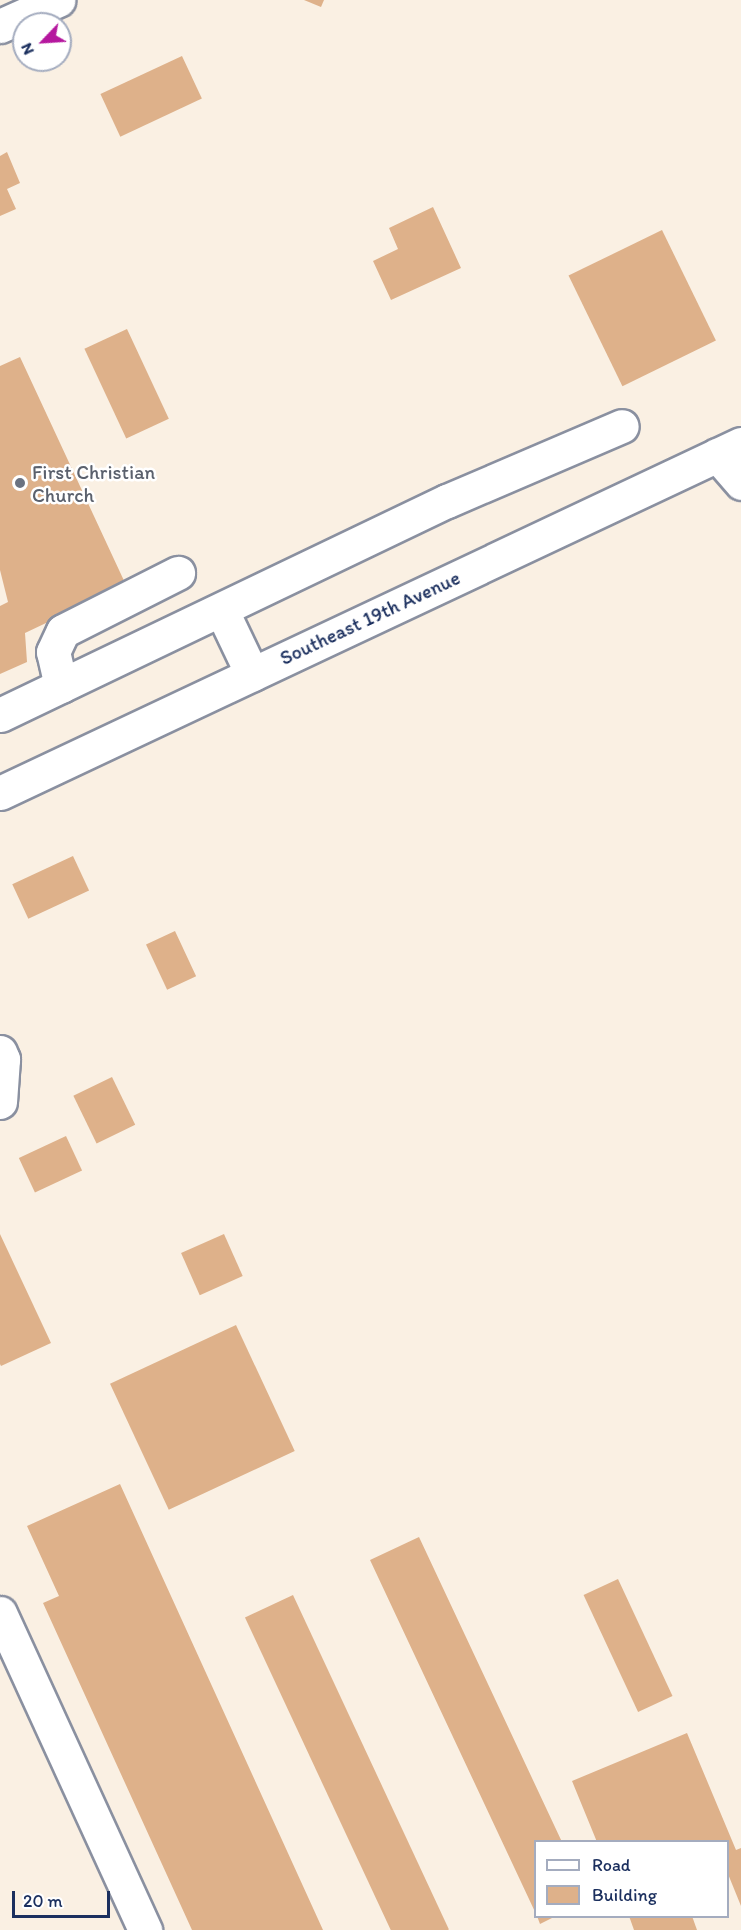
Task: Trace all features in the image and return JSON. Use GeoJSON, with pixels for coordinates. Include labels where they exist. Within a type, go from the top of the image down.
{"type":"FeatureCollection","features":[{"type":"Feature","properties":{"kind":"street"},"geometry":{"type":"LineString","coordinates":[[0,26],[57,0]]}},
{"type":"Feature","properties":{"kind":"street"},"geometry":{"type":"LineString","coordinates":[[0,715],[222,611],[447,501],[622,426]]}},
{"type":"Feature","properties":{"kind":"street"},"geometry":{"type":"LineString","coordinates":[[729,449],[741,483]]}},
{"type":"Feature","properties":{"kind":"street","name":"Southeast 19th Avenue"},"geometry":{"type":"LineString","coordinates":[[0,793],[729,449]]}},
{"type":"Feature","properties":{"kind":"street"},"geometry":{"type":"LineString","coordinates":[[61,686],[53,652],[63,631],[178,573]]}},
{"type":"Feature","properties":{"kind":"street"},"geometry":{"type":"LineString","coordinates":[[222,611],[252,674]]}},
{"type":"Feature","properties":{"kind":"street"},"geometry":{"type":"LineString","coordinates":[[0,1052],[3,1059],[0,1102]]}},
{"type":"Feature","properties":{"kind":"street"},"geometry":{"type":"LineString","coordinates":[[0,1613],[145,1930]]}},
{"type":"Feature","properties":{"kind":"building"},"geometry":{"type":"Polygon","coordinates":[[[304,0],[324,0],[321,7],[304,0]]]}},
{"type":"Feature","properties":{"kind":"building"},"geometry":{"type":"Polygon","coordinates":[[[182,56],[202,99],[120,137],[100,94],[182,56]]]}},
{"type":"Feature","properties":{"kind":"building"},"geometry":{"type":"Polygon","coordinates":[[[7,152],[20,183],[7,189],[16,209],[0,216],[0,156],[7,152]]]}},
{"type":"Feature","properties":{"kind":"building"},"geometry":{"type":"Polygon","coordinates":[[[433,207],[461,268],[391,300],[373,261],[398,249],[389,228],[433,207]]]}},
{"type":"Feature","properties":{"kind":"building"},"geometry":{"type":"Polygon","coordinates":[[[662,230],[716,341],[622,386],[569,276],[662,230]]]}},
{"type":"Feature","properties":{"kind":"building"},"geometry":{"type":"Polygon","coordinates":[[[127,329],[169,419],[126,439],[84,349],[127,329]]]}},
{"type":"Feature","properties":{"kind":"building"},"geometry":{"type":"Polygon","coordinates":[[[20,357],[126,585],[25,633],[27,662],[0,674],[0,606],[8,602],[0,570],[0,366],[20,357]]]}},
{"type":"Feature","properties":{"kind":"building"},"geometry":{"type":"Polygon","coordinates":[[[73,856],[89,890],[28,919],[12,884],[73,856]]]}},
{"type":"Feature","properties":{"kind":"building"},"geometry":{"type":"Polygon","coordinates":[[[175,931],[196,976],[167,990],[146,945],[175,931]]]}},
{"type":"Feature","properties":{"kind":"building"},"geometry":{"type":"Polygon","coordinates":[[[112,1077],[135,1125],[97,1143],[73,1096],[112,1077]]]}},
{"type":"Feature","properties":{"kind":"building"},"geometry":{"type":"Polygon","coordinates":[[[66,1136],[82,1170],[35,1192],[19,1158],[66,1136]]]}},
{"type":"Feature","properties":{"kind":"building"},"geometry":{"type":"Polygon","coordinates":[[[0,1234],[51,1343],[1,1366],[0,1364],[0,1234]]]}},
{"type":"Feature","properties":{"kind":"building"},"geometry":{"type":"Polygon","coordinates":[[[224,1234],[243,1276],[200,1295],[181,1253],[224,1234]]]}},
{"type":"Feature","properties":{"kind":"building"},"geometry":{"type":"Polygon","coordinates":[[[236,1325],[295,1451],[169,1510],[110,1384],[236,1325]]]}},
{"type":"Feature","properties":{"kind":"building"},"geometry":{"type":"Polygon","coordinates":[[[120,1484],[323,1930],[192,1930],[43,1603],[59,1596],[27,1526],[120,1484]]]}},
{"type":"Feature","properties":{"kind":"building"},"geometry":{"type":"Polygon","coordinates":[[[419,1537],[561,1840],[534,1840],[534,1910],[370,1560],[419,1537]]]}},
{"type":"Feature","properties":{"kind":"building"},"geometry":{"type":"Polygon","coordinates":[[[618,1579],[673,1696],[638,1712],[584,1595],[618,1579]]]}},
{"type":"Feature","properties":{"kind":"building"},"geometry":{"type":"Polygon","coordinates":[[[293,1595],[449,1929],[391,1930],[245,1617],[293,1595]]]}},
{"type":"Feature","properties":{"kind":"building"},"geometry":{"type":"Polygon","coordinates":[[[687,1733],[736,1850],[741,1848],[741,1906],[729,1876],[729,1840],[596,1840],[572,1781],[687,1733]]]}},
{"type":"Feature","properties":{"kind":"building"},"geometry":{"type":"Polygon","coordinates":[[[538,1918],[552,1918],[540,1924],[538,1918]]]}},
{"type":"Feature","properties":{"kind":"building"},"geometry":{"type":"Polygon","coordinates":[[[630,1918],[693,1918],[697,1930],[634,1930],[630,1918]]]}},
{"type":"Feature","properties":{"kind":"place","name":"First Christian Church"},"geometry":{"type":"Point","coordinates":[20,483]}}]}
